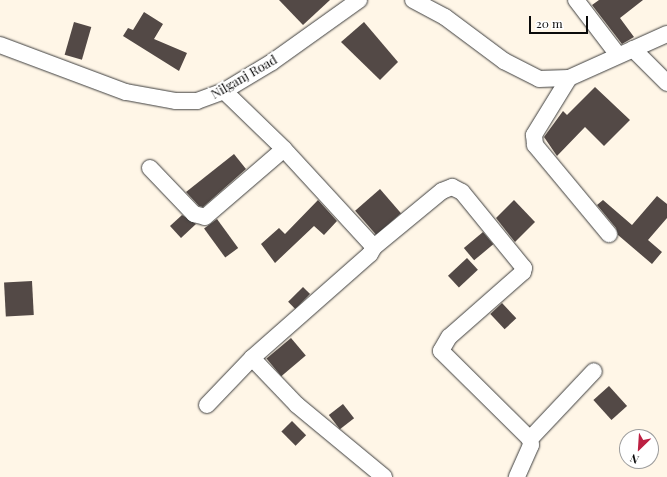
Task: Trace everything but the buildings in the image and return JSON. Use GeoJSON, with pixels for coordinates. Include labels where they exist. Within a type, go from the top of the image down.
{"type":"FeatureCollection","features":[{"type":"Feature","properties":{"kind":"street","name":"Nilganj Road"},"geometry":{"type":"LineString","coordinates":[[0,45],[106,86],[147,97],[197,101],[224,91],[277,59],[359,0]]}},
{"type":"Feature","properties":{"kind":"street"},"geometry":{"type":"LineString","coordinates":[[412,0],[444,17],[526,75],[552,80],[569,78],[667,34]]}},
{"type":"Feature","properties":{"kind":"street"},"geometry":{"type":"LineString","coordinates":[[576,0],[618,55]]}},
{"type":"Feature","properties":{"kind":"street"},"geometry":{"type":"LineString","coordinates":[[633,48],[667,83]]}},
{"type":"Feature","properties":{"kind":"street"},"geometry":{"type":"LineString","coordinates":[[569,78],[534,135],[535,145],[609,234]]}},
{"type":"Feature","properties":{"kind":"street"},"geometry":{"type":"LineString","coordinates":[[224,91],[284,149],[374,247]]}},
{"type":"Feature","properties":{"kind":"street"},"geometry":{"type":"LineString","coordinates":[[150,168],[194,214],[205,217],[284,149]]}},
{"type":"Feature","properties":{"kind":"street"},"geometry":{"type":"LineString","coordinates":[[207,404],[252,358],[370,254],[374,247],[442,191],[452,187],[462,192],[524,268],[523,272],[449,337],[440,351],[530,438],[531,445],[517,477]]}},
{"type":"Feature","properties":{"kind":"street"},"geometry":{"type":"LineString","coordinates":[[252,358],[297,405],[384,477]]}},
{"type":"Feature","properties":{"kind":"street"},"geometry":{"type":"LineString","coordinates":[[530,438],[594,371]]}}]}
